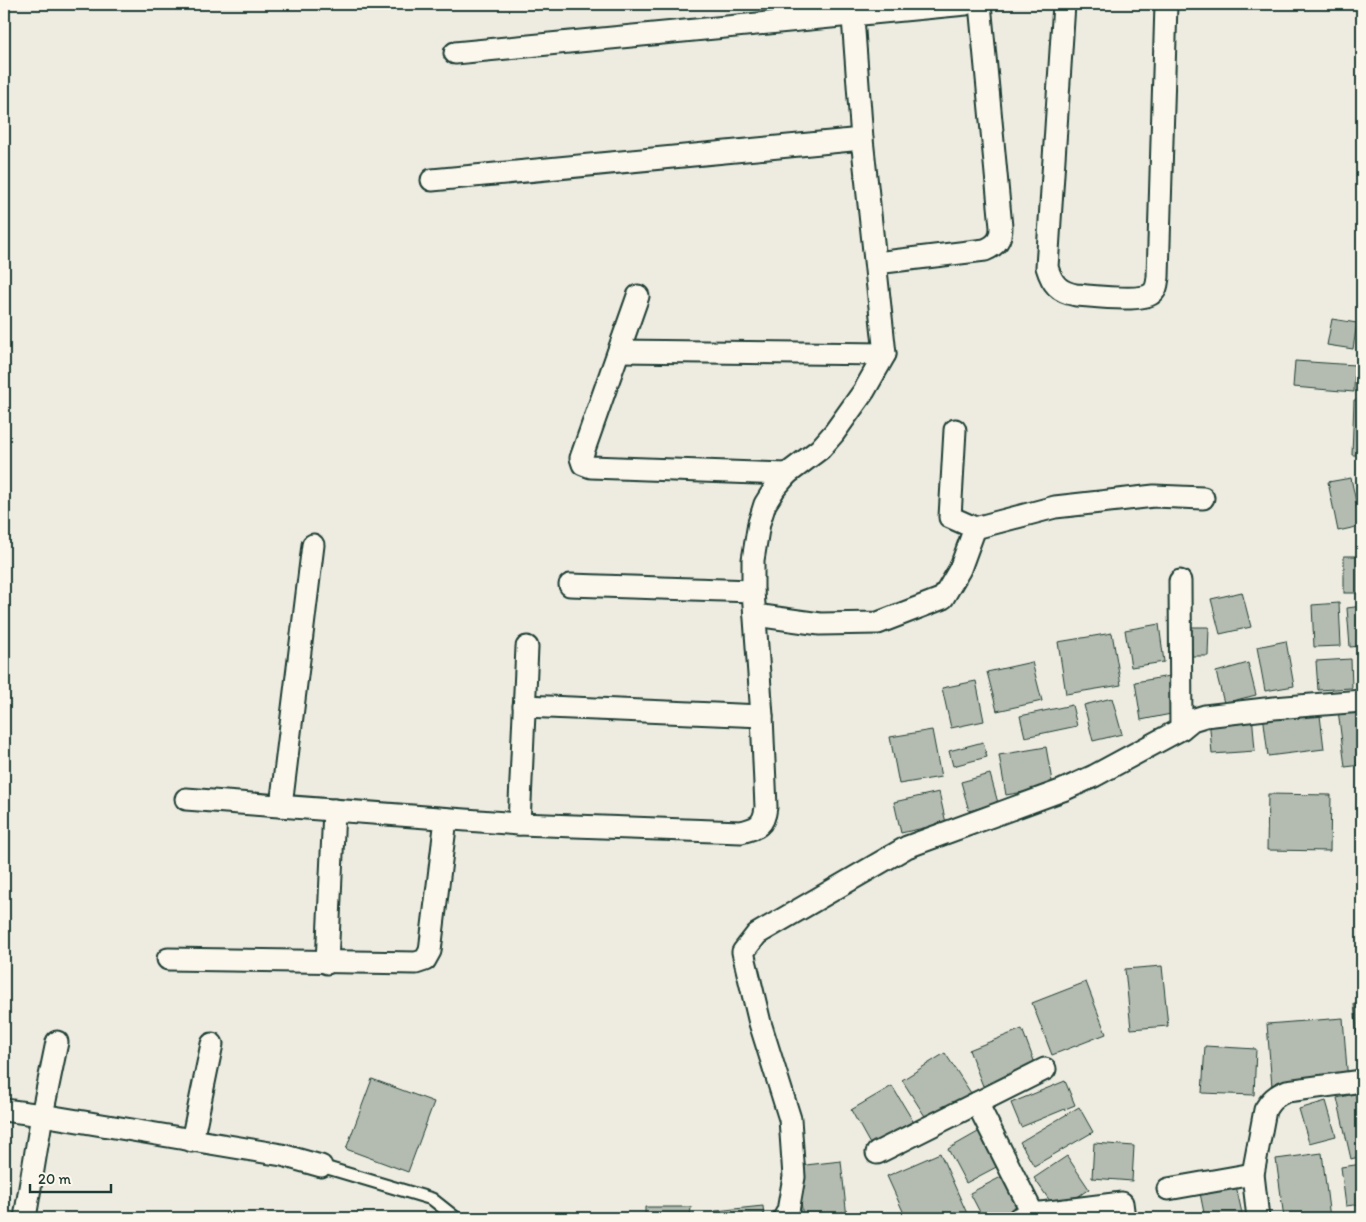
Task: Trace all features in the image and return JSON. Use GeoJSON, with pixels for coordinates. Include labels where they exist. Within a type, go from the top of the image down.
{"type":"FeatureCollection","features":[{"type":"Feature","properties":{"kind":"street"},"geometry":{"type":"LineString","coordinates":[[454,53],[853,9],[966,4]]}},
{"type":"Feature","properties":{"kind":"street"},"geometry":{"type":"LineString","coordinates":[[876,262],[985,250],[992,247],[1001,236],[1002,227],[980,4]]}},
{"type":"Feature","properties":{"kind":"street"},"geometry":{"type":"LineString","coordinates":[[1064,4],[1047,267],[1054,285],[1067,294],[1136,298],[1149,296],[1156,288],[1158,277],[1166,4]]}},
{"type":"Feature","properties":{"kind":"street"},"geometry":{"type":"LineString","coordinates":[[186,799],[519,824],[741,832],[754,829],[761,824],[765,816],[766,807],[753,591],[753,560],[759,522],[765,504],[775,488],[788,474],[820,449],[834,433],[864,391],[886,354],[862,139],[853,9]]}},
{"type":"Feature","properties":{"kind":"street"},"geometry":{"type":"LineString","coordinates":[[432,180],[862,139]]}},
{"type":"Feature","properties":{"kind":"street"},"geometry":{"type":"LineString","coordinates":[[638,296],[581,458],[584,464],[591,467],[788,474]]}},
{"type":"Feature","properties":{"kind":"street"},"geometry":{"type":"LineString","coordinates":[[619,351],[886,354]]}},
{"type":"Feature","properties":{"kind":"street"},"geometry":{"type":"LineString","coordinates":[[955,430],[950,517],[976,528],[1055,507],[1154,496],[1203,498]]}},
{"type":"Feature","properties":{"kind":"street"},"geometry":{"type":"LineString","coordinates":[[755,615],[820,624],[878,623],[943,598],[960,570],[976,528]]}},
{"type":"Feature","properties":{"kind":"street"},"geometry":{"type":"LineString","coordinates":[[281,806],[313,545]]}},
{"type":"Feature","properties":{"kind":"street"},"geometry":{"type":"LineString","coordinates":[[1180,581],[1181,729]]}},
{"type":"Feature","properties":{"kind":"street"},"geometry":{"type":"LineString","coordinates":[[570,585],[753,591]]}},
{"type":"Feature","properties":{"kind":"street"},"geometry":{"type":"LineString","coordinates":[[519,824],[527,647]]}},
{"type":"Feature","properties":{"kind":"street"},"geometry":{"type":"LineString","coordinates":[[784,1218],[788,1211],[794,1177],[790,1119],[760,1023],[743,952],[756,934],[907,846],[1063,790],[1094,776],[1181,729],[1192,720],[1205,716],[1274,708],[1362,701]]}},
{"type":"Feature","properties":{"kind":"street"},"geometry":{"type":"LineString","coordinates":[[524,706],[762,716]]}},
{"type":"Feature","properties":{"kind":"street"},"geometry":{"type":"LineString","coordinates":[[327,963],[334,810]]}},
{"type":"Feature","properties":{"kind":"street"},"geometry":{"type":"LineString","coordinates":[[168,959],[327,963],[416,963],[425,960],[430,951],[446,819]]}},
{"type":"Feature","properties":{"kind":"street"},"geometry":{"type":"LineString","coordinates":[[25,1218],[42,1115],[58,1042]]}},
{"type":"Feature","properties":{"kind":"street"},"geometry":{"type":"LineString","coordinates":[[192,1140],[212,1044]]}},
{"type":"Feature","properties":{"kind":"street"},"geometry":{"type":"LineString","coordinates":[[876,1153],[1045,1069]]}},
{"type":"Feature","properties":{"kind":"street"},"geometry":{"type":"LineString","coordinates":[[1258,1218],[1252,1174],[1266,1110],[1270,1101],[1278,1094],[1288,1091],[1362,1080]]}},
{"type":"Feature","properties":{"kind":"street"},"geometry":{"type":"LineString","coordinates":[[977,1103],[1026,1216],[1122,1203],[1124,1218]]}},
{"type":"Feature","properties":{"kind":"street"},"geometry":{"type":"LineString","coordinates":[[4,1110],[282,1155],[321,1166]]}},
{"type":"Feature","properties":{"kind":"street"},"geometry":{"type":"LineString","coordinates":[[1168,1189],[1252,1174]]}},
{"type":"Feature","properties":{"kind":"lane"},"geometry":{"type":"LineString","coordinates":[[321,1166],[432,1199],[456,1218]]}},
{"type":"Feature","properties":{"kind":"building"},"geometry":{"type":"Polygon","coordinates":[[[1332,319],[1357,323],[1353,349],[1327,345],[1332,319]]]}},
{"type":"Feature","properties":{"kind":"building"},"geometry":{"type":"Polygon","coordinates":[[[1295,361],[1355,365],[1354,392],[1293,387],[1295,361]]]}},
{"type":"Feature","properties":{"kind":"building"},"geometry":{"type":"Polygon","coordinates":[[[1354,400],[1362,400],[1362,455],[1352,455],[1354,400]]]}},
{"type":"Feature","properties":{"kind":"building"},"geometry":{"type":"Polygon","coordinates":[[[1351,478],[1361,526],[1338,531],[1328,482],[1351,478]]]}},
{"type":"Feature","properties":{"kind":"building"},"geometry":{"type":"Polygon","coordinates":[[[1344,556],[1362,556],[1362,593],[1344,593],[1344,556]]]}},
{"type":"Feature","properties":{"kind":"building"},"geometry":{"type":"Polygon","coordinates":[[[1242,592],[1251,627],[1220,634],[1211,599],[1242,592]]]}},
{"type":"Feature","properties":{"kind":"building"},"geometry":{"type":"Polygon","coordinates":[[[1339,603],[1341,646],[1314,647],[1312,605],[1339,603]]]}},
{"type":"Feature","properties":{"kind":"building"},"geometry":{"type":"Polygon","coordinates":[[[1362,606],[1362,646],[1350,647],[1347,608],[1362,606]]]}},
{"type":"Feature","properties":{"kind":"building"},"geometry":{"type":"Polygon","coordinates":[[[1159,624],[1164,662],[1131,667],[1125,630],[1159,624]]]}},
{"type":"Feature","properties":{"kind":"building"},"geometry":{"type":"Polygon","coordinates":[[[1184,627],[1209,627],[1208,656],[1184,656],[1184,627]]]}},
{"type":"Feature","properties":{"kind":"building"},"geometry":{"type":"Polygon","coordinates":[[[1112,633],[1121,685],[1066,694],[1058,642],[1112,633]]]}},
{"type":"Feature","properties":{"kind":"building"},"geometry":{"type":"Polygon","coordinates":[[[1286,641],[1294,686],[1265,691],[1257,647],[1286,641]]]}},
{"type":"Feature","properties":{"kind":"building"},"geometry":{"type":"Polygon","coordinates":[[[1351,659],[1352,688],[1318,690],[1316,661],[1351,659]]]}},
{"type":"Feature","properties":{"kind":"building"},"geometry":{"type":"Polygon","coordinates":[[[1032,662],[1042,701],[997,711],[987,672],[1032,662]]]}},
{"type":"Feature","properties":{"kind":"building"},"geometry":{"type":"Polygon","coordinates":[[[1248,663],[1256,695],[1224,703],[1216,672],[1248,663]]]}},
{"type":"Feature","properties":{"kind":"building"},"geometry":{"type":"Polygon","coordinates":[[[1170,676],[1176,713],[1141,720],[1135,682],[1170,676]]]}},
{"type":"Feature","properties":{"kind":"building"},"geometry":{"type":"Polygon","coordinates":[[[976,681],[984,721],[951,728],[942,688],[976,681]]]}},
{"type":"Feature","properties":{"kind":"building"},"geometry":{"type":"Polygon","coordinates":[[[1112,698],[1122,734],[1093,741],[1084,705],[1112,698]]]}},
{"type":"Feature","properties":{"kind":"building"},"geometry":{"type":"Polygon","coordinates":[[[1072,705],[1077,726],[1025,737],[1020,716],[1072,705]]]}},
{"type":"Feature","properties":{"kind":"building"},"geometry":{"type":"Polygon","coordinates":[[[1319,707],[1324,749],[1268,756],[1263,714],[1319,707]]]}},
{"type":"Feature","properties":{"kind":"building"},"geometry":{"type":"Polygon","coordinates":[[[1362,707],[1362,765],[1345,767],[1338,710],[1362,707]]]}},
{"type":"Feature","properties":{"kind":"building"},"geometry":{"type":"Polygon","coordinates":[[[1252,713],[1255,751],[1212,754],[1209,716],[1252,713]]]}},
{"type":"Feature","properties":{"kind":"building"},"geometry":{"type":"Polygon","coordinates":[[[932,730],[941,777],[899,784],[890,737],[932,730]]]}},
{"type":"Feature","properties":{"kind":"building"},"geometry":{"type":"Polygon","coordinates":[[[983,742],[987,757],[953,766],[949,751],[983,742]]]}},
{"type":"Feature","properties":{"kind":"building"},"geometry":{"type":"Polygon","coordinates":[[[1046,747],[1053,787],[1006,795],[999,755],[1046,747]]]}},
{"type":"Feature","properties":{"kind":"building"},"geometry":{"type":"Polygon","coordinates":[[[990,774],[998,803],[969,811],[961,782],[990,774]]]}},
{"type":"Feature","properties":{"kind":"building"},"geometry":{"type":"Polygon","coordinates":[[[939,792],[946,823],[901,833],[894,802],[939,792]]]}},
{"type":"Feature","properties":{"kind":"building"},"geometry":{"type":"Polygon","coordinates":[[[1268,794],[1331,795],[1330,851],[1267,850],[1268,794]]]}},
{"type":"Feature","properties":{"kind":"building"},"geometry":{"type":"Polygon","coordinates":[[[1162,966],[1168,1026],[1131,1029],[1125,969],[1162,966]]]}},
{"type":"Feature","properties":{"kind":"building"},"geometry":{"type":"Polygon","coordinates":[[[1086,982],[1106,1034],[1052,1055],[1032,1003],[1086,982]]]}},
{"type":"Feature","properties":{"kind":"building"},"geometry":{"type":"Polygon","coordinates":[[[1362,1003],[1362,1033],[1357,1034],[1354,1004],[1362,1003]]]}},
{"type":"Feature","properties":{"kind":"building"},"geometry":{"type":"Polygon","coordinates":[[[1343,1018],[1348,1082],[1272,1087],[1267,1024],[1343,1018]]]}},
{"type":"Feature","properties":{"kind":"building"},"geometry":{"type":"Polygon","coordinates":[[[1022,1029],[1036,1066],[983,1086],[969,1050],[1022,1029]]]}},
{"type":"Feature","properties":{"kind":"building"},"geometry":{"type":"Polygon","coordinates":[[[1205,1046],[1256,1049],[1254,1095],[1202,1093],[1205,1046]]]}},
{"type":"Feature","properties":{"kind":"building"},"geometry":{"type":"Polygon","coordinates":[[[945,1053],[971,1093],[928,1121],[902,1080],[945,1053]]]}},
{"type":"Feature","properties":{"kind":"building"},"geometry":{"type":"Polygon","coordinates":[[[372,1079],[434,1102],[408,1172],[346,1149],[372,1079]]]}},
{"type":"Feature","properties":{"kind":"building"},"geometry":{"type":"Polygon","coordinates":[[[1065,1081],[1075,1105],[1021,1127],[1011,1103],[1065,1081]]]}},
{"type":"Feature","properties":{"kind":"building"},"geometry":{"type":"Polygon","coordinates":[[[892,1086],[913,1121],[871,1146],[851,1110],[892,1086]]]}},
{"type":"Feature","properties":{"kind":"building"},"geometry":{"type":"Polygon","coordinates":[[[1362,1092],[1362,1156],[1351,1159],[1337,1098],[1362,1092]]]}},
{"type":"Feature","properties":{"kind":"building"},"geometry":{"type":"Polygon","coordinates":[[[1326,1101],[1336,1136],[1309,1143],[1299,1109],[1326,1101]]]}},
{"type":"Feature","properties":{"kind":"building"},"geometry":{"type":"Polygon","coordinates":[[[1079,1107],[1093,1132],[1034,1166],[1020,1142],[1079,1107]]]}},
{"type":"Feature","properties":{"kind":"building"},"geometry":{"type":"Polygon","coordinates":[[[985,1128],[1004,1163],[966,1183],[948,1149],[985,1128]]]}},
{"type":"Feature","properties":{"kind":"building"},"geometry":{"type":"Polygon","coordinates":[[[1094,1143],[1134,1146],[1132,1181],[1092,1178],[1094,1143]]]}},
{"type":"Feature","properties":{"kind":"building"},"geometry":{"type":"Polygon","coordinates":[[[940,1153],[969,1218],[906,1218],[887,1176],[940,1153]]]}},
{"type":"Feature","properties":{"kind":"building"},"geometry":{"type":"Polygon","coordinates":[[[1322,1153],[1330,1218],[1284,1218],[1276,1159],[1322,1153]]]}},
{"type":"Feature","properties":{"kind":"building"},"geometry":{"type":"Polygon","coordinates":[[[1067,1156],[1089,1189],[1057,1211],[1034,1178],[1067,1156]]]}},
{"type":"Feature","properties":{"kind":"building"},"geometry":{"type":"Polygon","coordinates":[[[841,1161],[847,1218],[803,1218],[797,1166],[841,1161]]]}},
{"type":"Feature","properties":{"kind":"building"},"geometry":{"type":"Polygon","coordinates":[[[1362,1164],[1362,1204],[1346,1206],[1341,1167],[1362,1164]]]}},
{"type":"Feature","properties":{"kind":"building"},"geometry":{"type":"Polygon","coordinates":[[[1003,1176],[1023,1215],[1016,1218],[983,1218],[970,1193],[1003,1176]]]}},
{"type":"Feature","properties":{"kind":"building"},"geometry":{"type":"Polygon","coordinates":[[[1235,1181],[1243,1218],[1205,1218],[1199,1188],[1235,1181]]]}},
{"type":"Feature","properties":{"kind":"building"},"geometry":{"type":"Polygon","coordinates":[[[763,1206],[764,1218],[716,1218],[715,1211],[763,1206]]]}},
{"type":"Feature","properties":{"kind":"building"},"geometry":{"type":"Polygon","coordinates":[[[645,1207],[691,1207],[690,1218],[645,1218],[645,1207]]]}},
{"type":"Feature","properties":{"kind":"building"},"geometry":{"type":"Polygon","coordinates":[[[1122,1212],[1123,1218],[1075,1218],[1122,1212]]]}}]}
